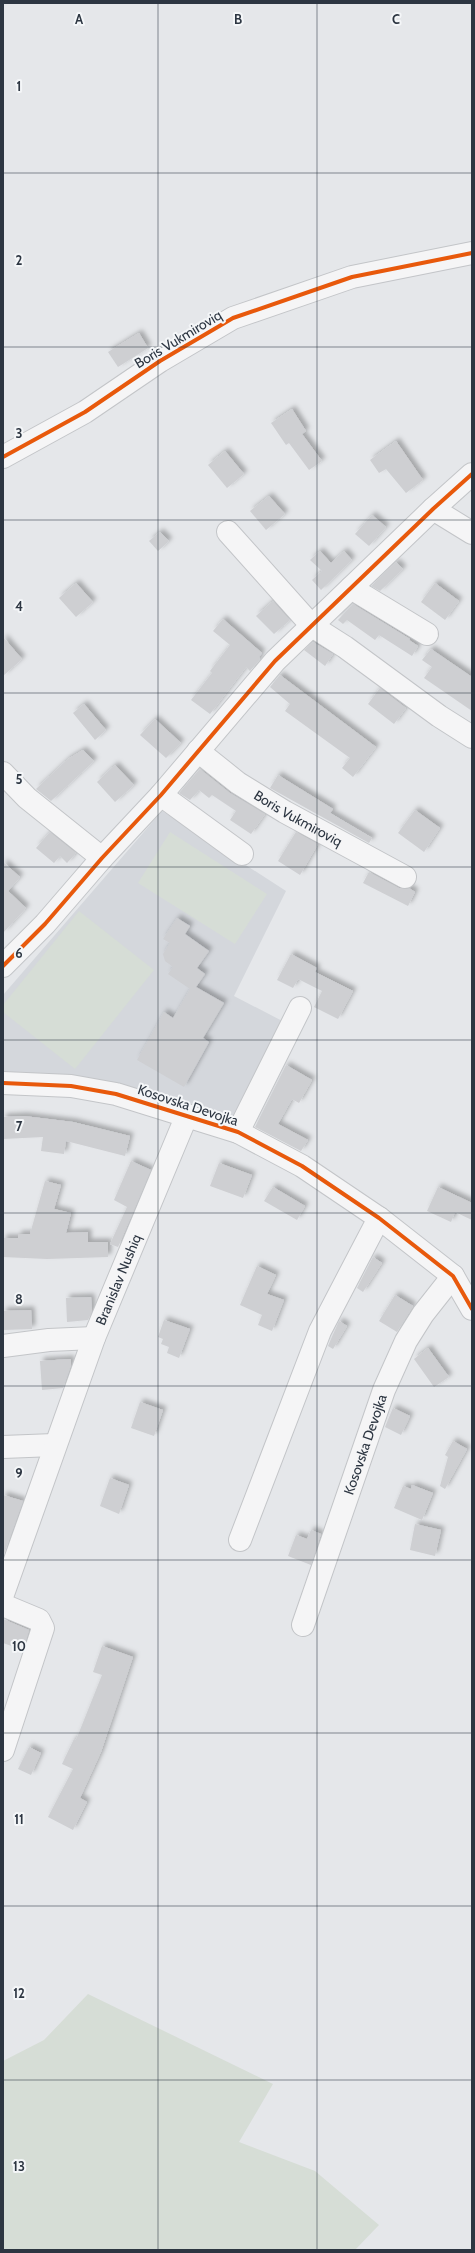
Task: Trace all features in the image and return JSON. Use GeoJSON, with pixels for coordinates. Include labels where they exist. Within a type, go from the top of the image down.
{"type":"FeatureCollection","features":[{"type":"Feature","properties":{"kind":"street","name":"Boris Vukmiroviq"},"geometry":{"type":"LineString","coordinates":[[3,457],[85,412],[160,361],[233,318],[352,277],[472,253]]}},
{"type":"Feature","properties":{"kind":"street"},"geometry":{"type":"LineString","coordinates":[[3,966],[45,924],[102,858],[161,795],[275,661],[433,509],[472,474]]}},
{"type":"Feature","properties":{"kind":"street"},"geometry":{"type":"LineString","coordinates":[[433,509],[472,532]]}},
{"type":"Feature","properties":{"kind":"street"},"geometry":{"type":"LineString","coordinates":[[228,532],[312,626],[345,647],[439,716],[472,737]]}},
{"type":"Feature","properties":{"kind":"street"},"geometry":{"type":"LineString","coordinates":[[351,588],[427,634]]}},
{"type":"Feature","properties":{"kind":"street","name":"Boris Vukmiroviq"},"geometry":{"type":"LineString","coordinates":[[198,751],[238,783],[285,812],[405,877]]}},
{"type":"Feature","properties":{"kind":"street"},"geometry":{"type":"LineString","coordinates":[[3,773],[27,798],[102,858]]}},
{"type":"Feature","properties":{"kind":"street"},"geometry":{"type":"LineString","coordinates":[[161,795],[242,854]]}},
{"type":"Feature","properties":{"kind":"street","name":"Kosovska Devojka"},"geometry":{"type":"LineString","coordinates":[[238,1132],[300,1008]]}},
{"type":"Feature","properties":{"kind":"street","name":"Kosovska Devojka"},"geometry":{"type":"LineString","coordinates":[[3,1083],[71,1086],[109,1092],[238,1132],[302,1166],[379,1218],[453,1276],[472,1309]]}},
{"type":"Feature","properties":{"kind":"street","name":"Branislav Nushiq"},"geometry":{"type":"LineString","coordinates":[[3,1594],[54,1445],[94,1338],[187,1115]]}},
{"type":"Feature","properties":{"kind":"street"},"geometry":{"type":"LineString","coordinates":[[240,1540],[320,1331],[379,1218]]}},
{"type":"Feature","properties":{"kind":"street","name":"Kosovska Devojka"},"geometry":{"type":"LineString","coordinates":[[303,1625],[384,1390],[406,1341],[423,1314],[453,1276]]}},
{"type":"Feature","properties":{"kind":"street"},"geometry":{"type":"LineString","coordinates":[[3,1346],[49,1340],[94,1338]]}},
{"type":"Feature","properties":{"kind":"street"},"geometry":{"type":"LineString","coordinates":[[3,1447],[54,1445]]}},
{"type":"Feature","properties":{"kind":"street"},"geometry":{"type":"LineString","coordinates":[[3,1605],[39,1620],[43,1628],[3,1750]]}},
{"type":"Feature","properties":{"kind":"shaded area"},"geometry":{"type":"Polygon","coordinates":[[[162,811],[286,891],[234,996],[292,1026],[236,1122],[115,1083],[3,1075],[3,995],[162,811]]]}},
{"type":"Feature","properties":{"kind":"shaded area"},"geometry":{"type":"Polygon","coordinates":[[[170,832],[267,894],[235,944],[138,883],[170,832]]]}},
{"type":"Feature","properties":{"kind":"shaded area"},"geometry":{"type":"Polygon","coordinates":[[[79,911],[154,970],[75,1069],[3,1012],[3,1005],[79,911]]]}},
{"type":"Feature","properties":{"kind":"shaded area"},"geometry":{"type":"Polygon","coordinates":[[[88,1994],[273,2084],[239,2142],[315,2171],[379,2225],[355,2250],[3,2250],[3,2061],[44,2040],[88,1994]]]}},
{"type":"Feature","properties":{"kind":"building"},"geometry":{"type":"Polygon","coordinates":[[[139,333],[148,348],[118,367],[108,352],[139,333]]]}},
{"type":"Feature","properties":{"kind":"building"},"geometry":{"type":"Polygon","coordinates":[[[292,409],[306,431],[302,434],[322,461],[309,470],[289,443],[286,445],[271,423],[292,409]]]}},
{"type":"Feature","properties":{"kind":"building"},"geometry":{"type":"Polygon","coordinates":[[[396,441],[423,480],[406,493],[386,469],[379,473],[370,460],[396,441]]]}},
{"type":"Feature","properties":{"kind":"building"},"geometry":{"type":"Polygon","coordinates":[[[225,451],[244,474],[227,488],[208,465],[225,451]]]}},
{"type":"Feature","properties":{"kind":"building"},"geometry":{"type":"Polygon","coordinates":[[[269,496],[285,514],[266,530],[250,511],[269,496]]]}},
{"type":"Feature","properties":{"kind":"building"},"geometry":{"type":"Polygon","coordinates":[[[372,515],[386,527],[369,546],[355,534],[372,515]]]}},
{"type":"Feature","properties":{"kind":"building"},"geometry":{"type":"Polygon","coordinates":[[[160,532],[169,541],[158,551],[149,541],[160,532]]]}},
{"type":"Feature","properties":{"kind":"building"},"geometry":{"type":"Polygon","coordinates":[[[320,551],[331,563],[344,551],[352,560],[321,590],[312,580],[322,571],[310,560],[320,551]]]}},
{"type":"Feature","properties":{"kind":"building"},"geometry":{"type":"Polygon","coordinates":[[[396,562],[403,569],[380,591],[371,586],[396,562]]]}},
{"type":"Feature","properties":{"kind":"building"},"geometry":{"type":"Polygon","coordinates":[[[76,583],[93,602],[76,617],[59,598],[76,583]]]}},
{"type":"Feature","properties":{"kind":"building"},"geometry":{"type":"Polygon","coordinates":[[[435,583],[459,601],[445,620],[421,602],[435,583]]]}},
{"type":"Feature","properties":{"kind":"building"},"geometry":{"type":"Polygon","coordinates":[[[273,601],[290,620],[274,634],[256,616],[273,601]]]}},
{"type":"Feature","properties":{"kind":"building"},"geometry":{"type":"Polygon","coordinates":[[[353,604],[410,639],[409,640],[418,646],[412,656],[379,635],[375,640],[347,620],[343,624],[338,620],[353,604]]]}},
{"type":"Feature","properties":{"kind":"building"},"geometry":{"type":"Polygon","coordinates":[[[223,619],[262,653],[259,657],[260,659],[250,671],[246,667],[210,714],[191,700],[212,673],[210,671],[230,645],[213,631],[223,619]]]}},
{"type":"Feature","properties":{"kind":"building"},"geometry":{"type":"Polygon","coordinates":[[[3,637],[22,659],[3,676],[3,637]]]}},
{"type":"Feature","properties":{"kind":"building"},"geometry":{"type":"Polygon","coordinates":[[[313,642],[333,654],[325,666],[304,650],[313,642]]]}},
{"type":"Feature","properties":{"kind":"building"},"geometry":{"type":"Polygon","coordinates":[[[431,649],[472,677],[472,711],[424,678],[432,667],[422,660],[431,649]]]}},
{"type":"Feature","properties":{"kind":"building"},"geometry":{"type":"Polygon","coordinates":[[[280,675],[376,747],[353,777],[342,768],[350,758],[285,711],[290,704],[270,687],[280,675]]]}},
{"type":"Feature","properties":{"kind":"building"},"geometry":{"type":"Polygon","coordinates":[[[380,688],[406,708],[394,724],[368,704],[380,688]]]}},
{"type":"Feature","properties":{"kind":"building"},"geometry":{"type":"Polygon","coordinates":[[[84,704],[106,730],[95,740],[73,713],[84,704]]]}},
{"type":"Feature","properties":{"kind":"building"},"geometry":{"type":"Polygon","coordinates":[[[155,719],[181,743],[166,758],[140,735],[155,719]]]}},
{"type":"Feature","properties":{"kind":"building"},"geometry":{"type":"Polygon","coordinates":[[[83,750],[94,761],[51,801],[36,789],[68,759],[83,750]]]}},
{"type":"Feature","properties":{"kind":"building"},"geometry":{"type":"Polygon","coordinates":[[[115,765],[134,785],[115,802],[97,782],[115,765]]]}},
{"type":"Feature","properties":{"kind":"building"},"geometry":{"type":"Polygon","coordinates":[[[200,769],[230,793],[265,814],[251,834],[230,820],[236,811],[212,795],[209,798],[199,790],[190,800],[179,793],[200,769]]]}},
{"type":"Feature","properties":{"kind":"building"},"geometry":{"type":"Polygon","coordinates":[[[278,775],[333,809],[330,813],[372,838],[369,843],[270,788],[278,775]]]}},
{"type":"Feature","properties":{"kind":"building"},"geometry":{"type":"Polygon","coordinates":[[[415,810],[440,828],[424,852],[398,833],[415,810]]]}},
{"type":"Feature","properties":{"kind":"building"},"geometry":{"type":"Polygon","coordinates":[[[50,832],[76,853],[67,863],[60,856],[54,863],[36,848],[50,832]]]}},
{"type":"Feature","properties":{"kind":"building"},"geometry":{"type":"Polygon","coordinates":[[[296,832],[318,844],[300,875],[278,861],[296,832]]]}},
{"type":"Feature","properties":{"kind":"building"},"geometry":{"type":"Polygon","coordinates":[[[3,862],[20,877],[8,891],[26,908],[3,933],[3,862]]]}},
{"type":"Feature","properties":{"kind":"building"},"geometry":{"type":"Polygon","coordinates":[[[369,872],[399,888],[409,888],[415,892],[408,906],[363,883],[369,872]]]}},
{"type":"Feature","properties":{"kind":"building"},"geometry":{"type":"Polygon","coordinates":[[[177,918],[190,926],[185,934],[209,951],[197,968],[205,974],[196,987],[224,1003],[203,1038],[209,1042],[184,1087],[137,1060],[164,1012],[173,1018],[190,989],[168,974],[173,967],[165,961],[163,954],[170,943],[163,939],[177,918]]]}},
{"type":"Feature","properties":{"kind":"building"},"geometry":{"type":"Polygon","coordinates":[[[291,954],[317,968],[315,972],[353,991],[338,1019],[314,1007],[322,991],[298,979],[293,988],[277,980],[291,954]]]}},
{"type":"Feature","properties":{"kind":"building"},"geometry":{"type":"Polygon","coordinates":[[[286,1065],[312,1080],[299,1103],[292,1099],[278,1124],[308,1140],[301,1151],[255,1127],[286,1065]]]}},
{"type":"Feature","properties":{"kind":"building"},"geometry":{"type":"Polygon","coordinates":[[[24,1116],[73,1122],[130,1136],[125,1156],[66,1141],[64,1154],[41,1151],[43,1137],[3,1139],[3,1117],[24,1116]]]}},
{"type":"Feature","properties":{"kind":"building"},"geometry":{"type":"Polygon","coordinates":[[[131,1161],[151,1170],[118,1247],[110,1244],[127,1207],[114,1200],[131,1161]]]}},
{"type":"Feature","properties":{"kind":"building"},"geometry":{"type":"Polygon","coordinates":[[[219,1163],[252,1175],[243,1198],[210,1186],[219,1163]]]}},
{"type":"Feature","properties":{"kind":"building"},"geometry":{"type":"Polygon","coordinates":[[[45,1181],[61,1185],[54,1209],[71,1213],[66,1233],[88,1232],[88,1242],[108,1242],[108,1257],[47,1259],[3,1257],[3,1238],[18,1238],[18,1234],[30,1234],[45,1181]]]}},
{"type":"Feature","properties":{"kind":"building"},"geometry":{"type":"Polygon","coordinates":[[[273,1187],[305,1206],[297,1220],[264,1201],[273,1187]]]}},
{"type":"Feature","properties":{"kind":"building"},"geometry":{"type":"Polygon","coordinates":[[[438,1187],[472,1203],[472,1220],[455,1212],[451,1222],[427,1211],[438,1187]]]}},
{"type":"Feature","properties":{"kind":"building"},"geometry":{"type":"Polygon","coordinates":[[[373,1257],[382,1263],[363,1292],[357,1288],[373,1257]]]}},
{"type":"Feature","properties":{"kind":"building"},"geometry":{"type":"Polygon","coordinates":[[[257,1266],[276,1275],[267,1294],[284,1300],[272,1331],[258,1325],[262,1315],[240,1305],[257,1266]]]}},
{"type":"Feature","properties":{"kind":"building"},"geometry":{"type":"Polygon","coordinates":[[[395,1295],[413,1306],[397,1332],[379,1321],[395,1295]]]}},
{"type":"Feature","properties":{"kind":"building"},"geometry":{"type":"Polygon","coordinates":[[[91,1297],[92,1311],[88,1320],[67,1322],[66,1298],[91,1297]]]}},
{"type":"Feature","properties":{"kind":"building"},"geometry":{"type":"Polygon","coordinates":[[[31,1310],[32,1329],[3,1330],[3,1311],[31,1310]]]}},
{"type":"Feature","properties":{"kind":"building"},"geometry":{"type":"Polygon","coordinates":[[[164,1320],[190,1329],[179,1358],[167,1353],[169,1347],[161,1344],[163,1339],[158,1337],[164,1320]]]}},
{"type":"Feature","properties":{"kind":"building"},"geometry":{"type":"Polygon","coordinates":[[[339,1321],[347,1326],[333,1349],[328,1346],[339,1321]]]}},
{"type":"Feature","properties":{"kind":"building"},"geometry":{"type":"Polygon","coordinates":[[[428,1348],[449,1377],[434,1387],[414,1359],[428,1348]]]}},
{"type":"Feature","properties":{"kind":"building"},"geometry":{"type":"Polygon","coordinates":[[[71,1359],[71,1365],[63,1388],[42,1390],[40,1361],[71,1359]]]}},
{"type":"Feature","properties":{"kind":"building"},"geometry":{"type":"Polygon","coordinates":[[[140,1402],[163,1410],[154,1436],[131,1428],[140,1402]]]}},
{"type":"Feature","properties":{"kind":"building"},"geometry":{"type":"Polygon","coordinates":[[[393,1408],[410,1416],[401,1435],[385,1427],[393,1408]]]}},
{"type":"Feature","properties":{"kind":"building"},"geometry":{"type":"Polygon","coordinates":[[[453,1441],[467,1449],[445,1489],[440,1486],[448,1457],[445,1455],[453,1441]]]}},
{"type":"Feature","properties":{"kind":"building"},"geometry":{"type":"Polygon","coordinates":[[[110,1478],[129,1485],[119,1514],[100,1506],[110,1478]]]}},
{"type":"Feature","properties":{"kind":"building"},"geometry":{"type":"Polygon","coordinates":[[[412,1485],[433,1493],[422,1520],[394,1508],[403,1486],[411,1489],[412,1485]]]}},
{"type":"Feature","properties":{"kind":"building"},"geometry":{"type":"Polygon","coordinates":[[[3,1495],[23,1501],[3,1557],[3,1495]]]}},
{"type":"Feature","properties":{"kind":"building"},"geometry":{"type":"Polygon","coordinates":[[[415,1524],[441,1530],[435,1556],[410,1550],[415,1524]]]}},
{"type":"Feature","properties":{"kind":"building"},"geometry":{"type":"Polygon","coordinates":[[[311,1530],[321,1534],[311,1565],[288,1556],[296,1535],[307,1539],[311,1530]]]}},
{"type":"Feature","properties":{"kind":"building"},"geometry":{"type":"Polygon","coordinates":[[[3,1619],[29,1630],[23,1650],[3,1643],[3,1619]]]}},
{"type":"Feature","properties":{"kind":"building"},"geometry":{"type":"Polygon","coordinates":[[[102,1646],[133,1657],[101,1752],[80,1798],[87,1802],[73,1830],[48,1817],[73,1769],[62,1764],[74,1739],[76,1740],[102,1675],[93,1672],[102,1646]]]}},
{"type":"Feature","properties":{"kind":"building"},"geometry":{"type":"Polygon","coordinates":[[[29,1747],[41,1753],[31,1775],[18,1769],[29,1747]]]}},
{"type":"Feature","properties":{"kind":"cycle path"},"geometry":{"type":"LineString","coordinates":[[3,457],[85,412],[160,361],[233,318],[352,277],[472,253]]}},
{"type":"Feature","properties":{"kind":"cycle path"},"geometry":{"type":"LineString","coordinates":[[3,966],[45,924],[102,858],[161,795],[275,661],[433,509],[472,474]]}},
{"type":"Feature","properties":{"kind":"cycle path"},"geometry":{"type":"LineString","coordinates":[[3,1083],[71,1086],[116,1094],[238,1132],[302,1166],[379,1218],[453,1276],[472,1309]]}}]}
